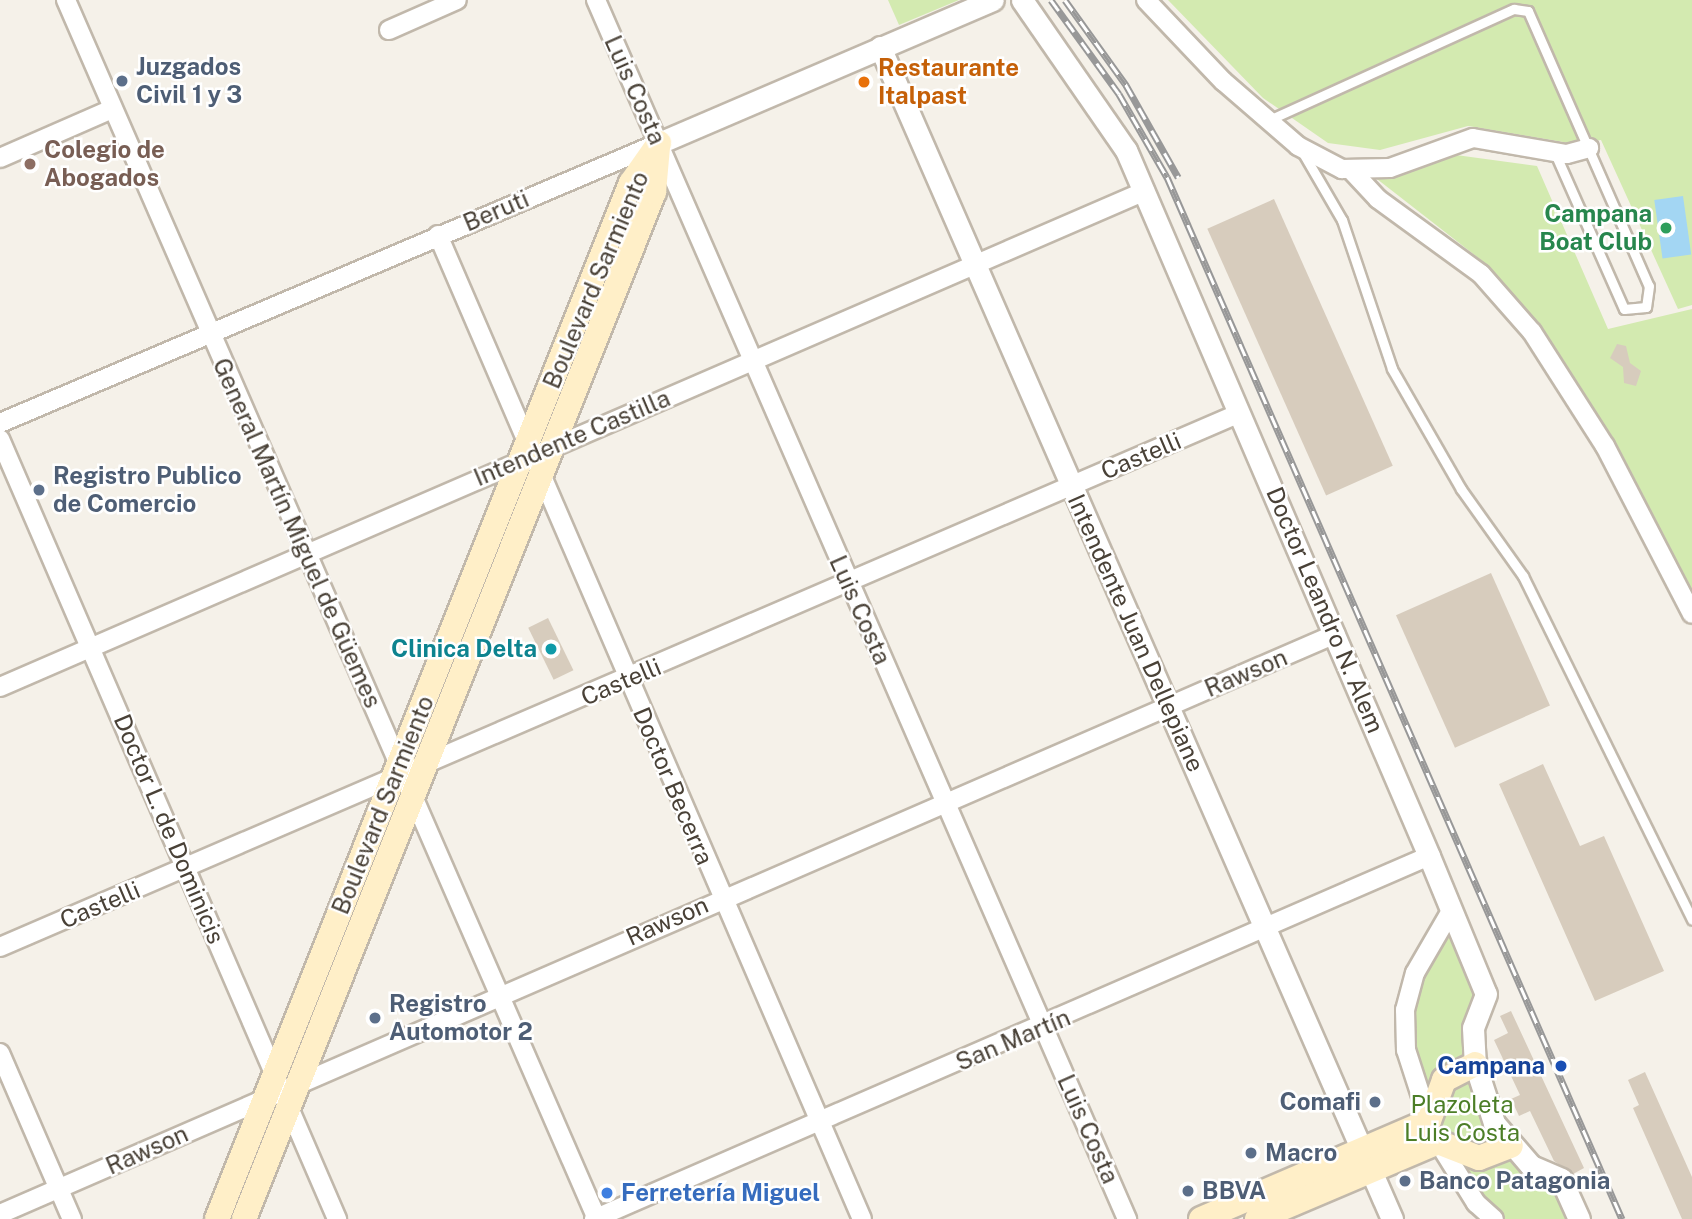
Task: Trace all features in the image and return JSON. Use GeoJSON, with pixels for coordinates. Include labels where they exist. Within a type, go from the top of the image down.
{"type":"FeatureCollection","features":[{"type":"Feature","properties":{"kind":"main road","name":"Boulevard Sarmiento"},"geometry":{"type":"LineString","coordinates":[[218,1219],[281,1092],[535,456],[654,192],[659,143]]}},
{"type":"Feature","properties":{"kind":"main road"},"geometry":{"type":"LineString","coordinates":[[1434,1131],[1444,1080],[1475,1064]]}},
{"type":"Feature","properties":{"kind":"main road","name":"Boulevard Sarmiento"},"geometry":{"type":"LineString","coordinates":[[244,1219],[281,1092]]}},
{"type":"Feature","properties":{"kind":"main road"},"geometry":{"type":"LineString","coordinates":[[1434,1131],[1479,1158],[1510,1146]]}},
{"type":"Feature","properties":{"kind":"main road"},"geometry":{"type":"LineString","coordinates":[[1201,1219],[1366,1160],[1434,1131]]}},
{"type":"Feature","properties":{"kind":"main road"},"geometry":{"type":"LineString","coordinates":[[1257,1219],[1366,1160]]}},
{"type":"Feature","properties":{"kind":"street","name":"General Martín Miguel de Güemes"},"geometry":{"type":"LineString","coordinates":[[66,0],[306,554],[406,776],[596,1219]]}},
{"type":"Feature","properties":{"kind":"street"},"geometry":{"type":"LineString","coordinates":[[389,30],[457,0]]}},
{"type":"Feature","properties":{"kind":"street","name":"Luis Costa"},"geometry":{"type":"LineString","coordinates":[[596,0],[750,360],[1127,1219]]}},
{"type":"Feature","properties":{"kind":"street","name":"Beruti"},"geometry":{"type":"LineString","coordinates":[[0,423],[993,0]]}},
{"type":"Feature","properties":{"kind":"street","name":"Doctor Leandro N. Alem"},"geometry":{"type":"LineString","coordinates":[[1022,0],[1098,103],[1145,191],[1429,856],[1486,995],[1474,1028],[1475,1064],[1494,1123],[1510,1146],[1531,1166],[1561,1179],[1579,1219]]}},
{"type":"Feature","properties":{"kind":"street"},"geometry":{"type":"LineString","coordinates":[[1146,0],[1223,81],[1271,119],[1298,146],[1352,171],[1378,199],[1481,274],[1532,332],[1605,446],[1692,614]]}},
{"type":"Feature","properties":{"kind":"street","name":"Intendente Juan Dellepiane"},"geometry":{"type":"LineString","coordinates":[[880,47],[1392,1219]]}},
{"type":"Feature","properties":{"kind":"street"},"geometry":{"type":"LineString","coordinates":[[0,158],[112,109]]}},
{"type":"Feature","properties":{"kind":"street"},"geometry":{"type":"LineString","coordinates":[[1352,171],[1390,168],[1473,138],[1554,151],[1589,148]]}},
{"type":"Feature","properties":{"kind":"street","name":"Intendente Castilla"},"geometry":{"type":"LineString","coordinates":[[0,687],[1145,191]]}},
{"type":"Feature","properties":{"kind":"street","name":"Doctor Becerra"},"geometry":{"type":"LineString","coordinates":[[438,235],[535,456],[720,898],[862,1219]]}},
{"type":"Feature","properties":{"kind":"street","name":"Castelli"},"geometry":{"type":"LineString","coordinates":[[0,947],[406,776],[1240,413]]}},
{"type":"Feature","properties":{"kind":"street","name":"Doctor L. de Dominicis"},"geometry":{"type":"LineString","coordinates":[[0,439],[337,1219]]}},
{"type":"Feature","properties":{"kind":"street","name":"Rawson"},"geometry":{"type":"LineString","coordinates":[[0,1214],[720,898],[1335,634]]}},
{"type":"Feature","properties":{"kind":"street","name":"San Martín"},"geometry":{"type":"LineString","coordinates":[[596,1219],[1043,1027],[1429,856]]}},
{"type":"Feature","properties":{"kind":"street"},"geometry":{"type":"LineString","coordinates":[[1451,911],[1415,973],[1405,1010],[1406,1050],[1434,1131],[1494,1219]]}},
{"type":"Feature","properties":{"kind":"street"},"geometry":{"type":"LineString","coordinates":[[0,1053],[72,1219]]}},
{"type":"Feature","properties":{"kind":"lane"},"geometry":{"type":"LineString","coordinates":[[1271,119],[1520,8],[1540,26],[1649,286],[1652,299],[1633,312],[1618,297],[1554,151]]}},
{"type":"Feature","properties":{"kind":"lane"},"geometry":{"type":"LineString","coordinates":[[1298,146],[1342,220],[1392,369],[1461,489],[1523,576],[1692,919]]}},
{"type":"Feature","properties":{"kind":"green space"},"geometry":{"type":"Polygon","coordinates":[[[888,0],[959,0],[899,25],[888,0]]]}},
{"type":"Feature","properties":{"kind":"green space","name":"Campana Boat Club"},"geometry":{"type":"Polygon","coordinates":[[[1168,0],[1692,0],[1692,305],[1678,309],[1601,140],[1575,144],[1468,126],[1380,150],[1328,143],[1263,98],[1168,0]]]}},
{"type":"Feature","properties":{"kind":"green space"},"geometry":{"type":"Polygon","coordinates":[[[1456,155],[1537,166],[1608,329],[1692,309],[1692,600],[1548,340],[1481,260],[1377,179],[1456,155]]]}},
{"type":"Feature","properties":{"kind":"green space","name":"Plazoleta Luis Costa"},"geometry":{"type":"Polygon","coordinates":[[[1451,911],[1486,994],[1473,1028],[1494,1123],[1561,1179],[1579,1219],[1494,1219],[1429,1121],[1405,1010],[1451,911]]]}},
{"type":"Feature","properties":{"kind":"water"},"geometry":{"type":"Polygon","coordinates":[[[1683,196],[1691,254],[1662,258],[1654,200],[1683,196]]]}},
{"type":"Feature","properties":{"kind":"building"},"geometry":{"type":"Polygon","coordinates":[[[1274,199],[1393,466],[1326,495],[1207,229],[1274,199]]]}},
{"type":"Feature","properties":{"kind":"building"},"geometry":{"type":"Polygon","coordinates":[[[1617,344],[1626,346],[1630,363],[1641,371],[1636,386],[1624,383],[1623,367],[1610,358],[1617,344]]]}},
{"type":"Feature","properties":{"kind":"building"},"geometry":{"type":"Polygon","coordinates":[[[1491,573],[1550,705],[1455,748],[1396,615],[1491,573]]]}},
{"type":"Feature","properties":{"kind":"building","name":"Clinica Delta"},"geometry":{"type":"Polygon","coordinates":[[[548,618],[573,670],[554,680],[528,628],[548,618]]]}},
{"type":"Feature","properties":{"kind":"building"},"geometry":{"type":"Polygon","coordinates":[[[1543,764],[1580,846],[1604,836],[1664,971],[1595,1001],[1499,784],[1543,764]]]}},
{"type":"Feature","properties":{"kind":"building"},"geometry":{"type":"Polygon","coordinates":[[[1511,1011],[1584,1168],[1573,1174],[1554,1161],[1530,1111],[1519,1116],[1511,1099],[1520,1095],[1494,1040],[1508,1033],[1500,1016],[1511,1011]]]}},
{"type":"Feature","properties":{"kind":"building"},"geometry":{"type":"Polygon","coordinates":[[[1645,1072],[1692,1177],[1692,1219],[1682,1219],[1633,1108],[1639,1105],[1628,1080],[1645,1072]]]}},
{"type":"Feature","properties":{"kind":"railway"},"geometry":{"type":"LineString","coordinates":[[1051,0],[1119,94],[1167,177],[1622,1219]]}},
{"type":"Feature","properties":{"kind":"railway"},"geometry":{"type":"LineString","coordinates":[[1065,0],[1126,85],[1178,177]]}},
{"type":"Feature","properties":{"kind":"place","name":"Juzgados Civil 1 y 3"},"geometry":{"type":"Point","coordinates":[122,81]}},
{"type":"Feature","properties":{"kind":"place","name":"Restaurante Italpast"},"geometry":{"type":"Point","coordinates":[864,82]}},
{"type":"Feature","properties":{"kind":"place","name":"Colegio de Abogados"},"geometry":{"type":"Point","coordinates":[30,164]}},
{"type":"Feature","properties":{"kind":"place","name":"Campana Boat Club"},"geometry":{"type":"Point","coordinates":[1666,228]}},
{"type":"Feature","properties":{"kind":"place","name":"Registro Publico de Comercio"},"geometry":{"type":"Point","coordinates":[39,490]}},
{"type":"Feature","properties":{"kind":"place","name":"Clinica Delta"},"geometry":{"type":"Point","coordinates":[551,649]}},
{"type":"Feature","properties":{"kind":"place","name":"Registro Automotor 2"},"geometry":{"type":"Point","coordinates":[375,1018]}},
{"type":"Feature","properties":{"kind":"place","name":"Campana"},"geometry":{"type":"Point","coordinates":[1561,1066]}},
{"type":"Feature","properties":{"kind":"place","name":"Comafi"},"geometry":{"type":"Point","coordinates":[1375,1102]}},
{"type":"Feature","properties":{"kind":"place","name":"Macro"},"geometry":{"type":"Point","coordinates":[1251,1153]}},
{"type":"Feature","properties":{"kind":"place","name":"Banco Patagonia"},"geometry":{"type":"Point","coordinates":[1405,1181]}},
{"type":"Feature","properties":{"kind":"place","name":"BBVA"},"geometry":{"type":"Point","coordinates":[1188,1191]}},
{"type":"Feature","properties":{"kind":"place","name":"Ferretería Miguel"},"geometry":{"type":"Point","coordinates":[607,1193]}}]}
